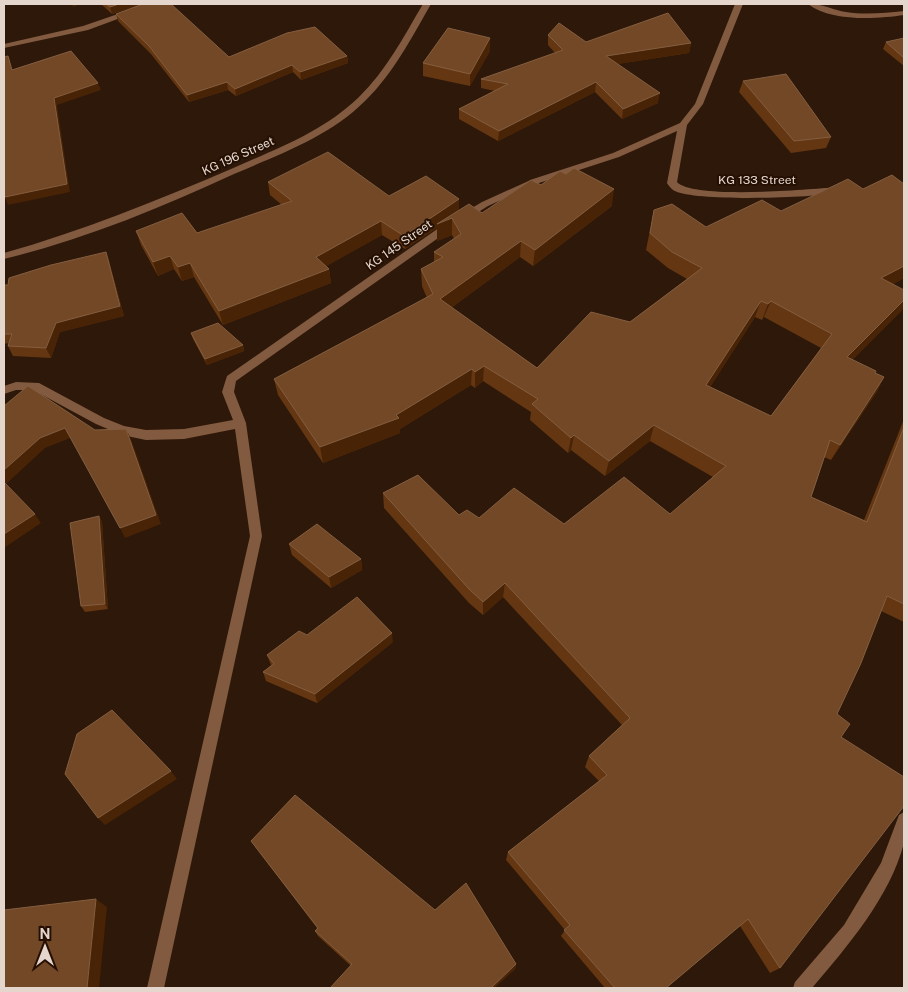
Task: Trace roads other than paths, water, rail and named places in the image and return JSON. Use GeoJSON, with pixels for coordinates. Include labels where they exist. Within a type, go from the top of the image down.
{"type":"FeatureCollection","features":[{"type":"Feature","properties":{"kind":"street"},"geometry":{"type":"LineString","coordinates":[[4,46],[85,28],[154,4]]}},
{"type":"Feature","properties":{"kind":"street","name":"KG 196 Street"},"geometry":{"type":"LineString","coordinates":[[4,256],[65,240],[177,196],[318,134],[352,109],[383,78],[427,4]]}},
{"type":"Feature","properties":{"kind":"street","name":"KG 145 Street"},"geometry":{"type":"LineString","coordinates":[[155,988],[256,536],[240,423],[228,392],[230,379],[447,227],[485,204],[536,181],[616,155],[683,125],[699,104],[739,4]]}},
{"type":"Feature","properties":{"kind":"street"},"geometry":{"type":"LineString","coordinates":[[812,4],[836,14],[855,17],[904,13]]}},
{"type":"Feature","properties":{"kind":"street","name":"KG 133 Street"},"geometry":{"type":"LineString","coordinates":[[683,125],[672,183],[678,189],[700,193],[772,195],[849,190]]}},
{"type":"Feature","properties":{"kind":"street"},"geometry":{"type":"LineString","coordinates":[[4,390],[16,386],[35,386],[100,421],[122,430],[146,435],[184,434],[240,423]]}},
{"type":"Feature","properties":{"kind":"street"},"geometry":{"type":"LineString","coordinates":[[801,988],[850,931],[887,867],[904,820]]}}]}
